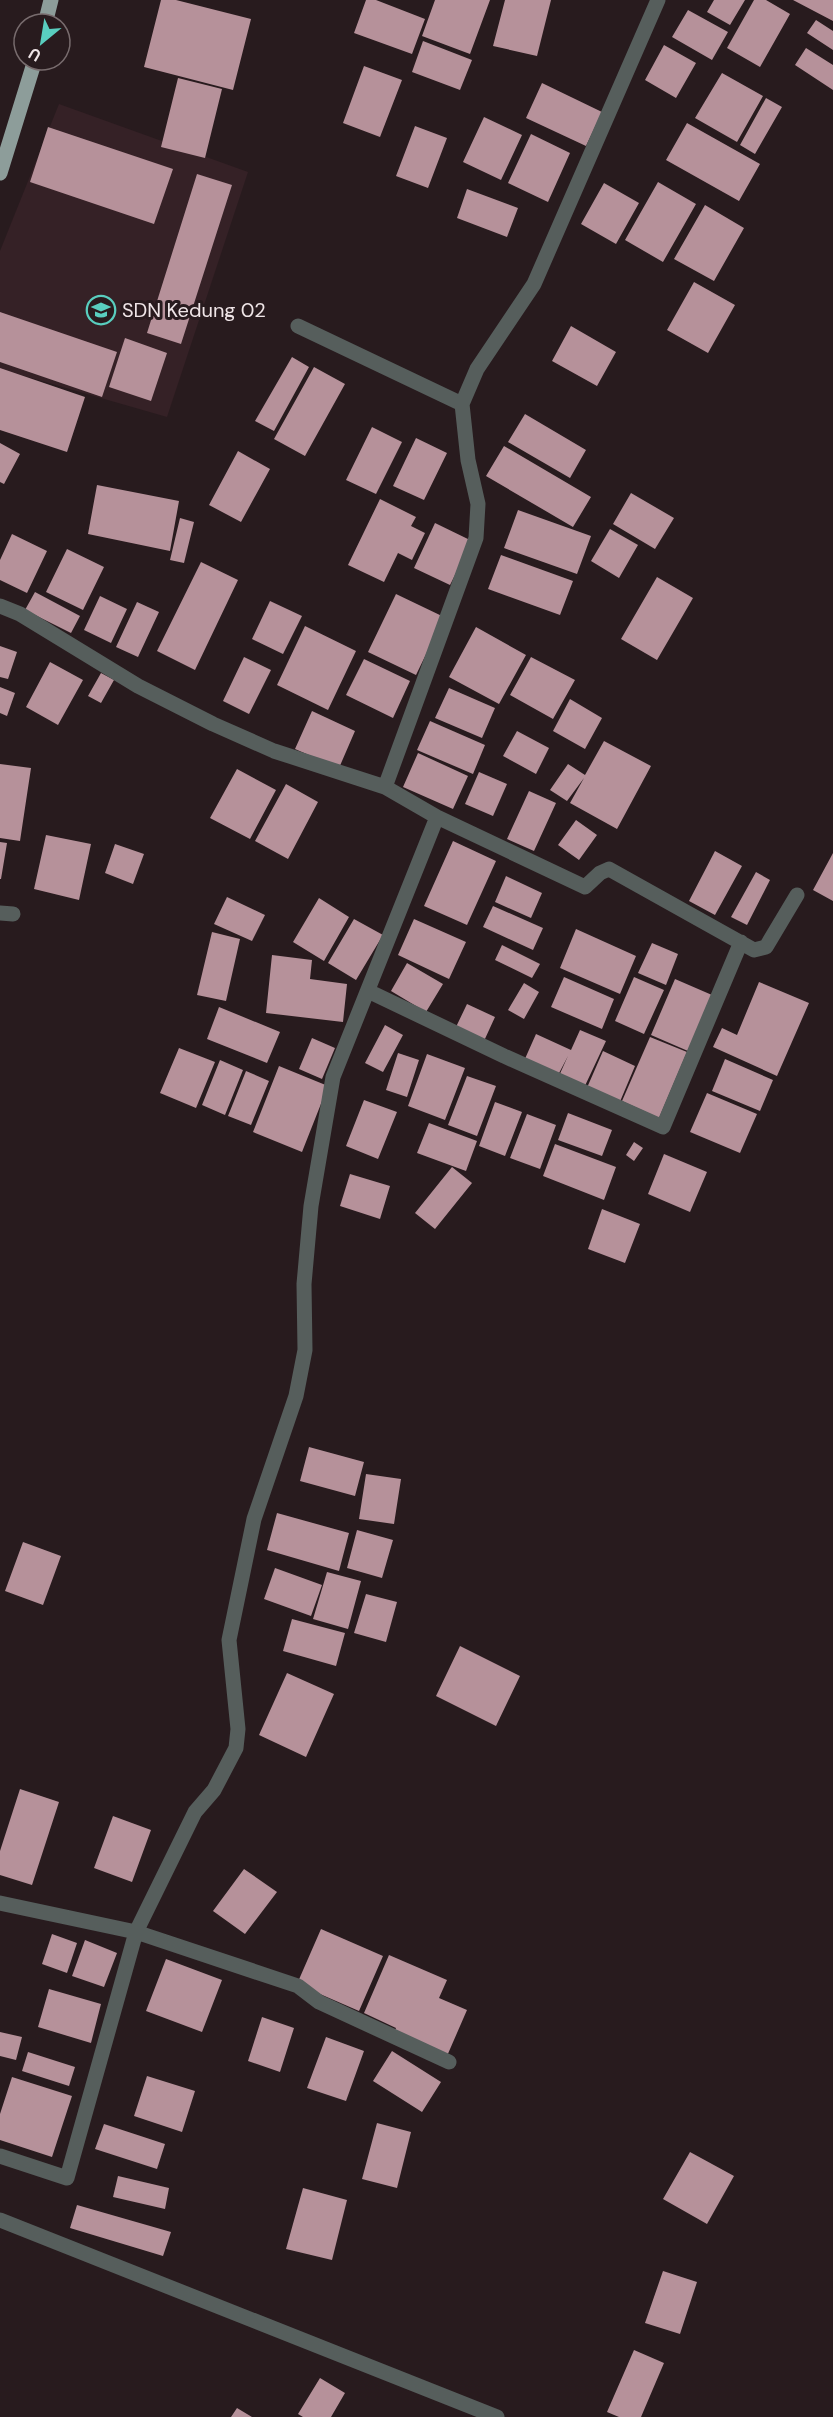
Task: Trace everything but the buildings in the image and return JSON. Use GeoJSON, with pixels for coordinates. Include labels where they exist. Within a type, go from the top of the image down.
{"type":"FeatureCollection","features":[{"type":"Feature","properties":{"kind":"main road"},"geometry":{"type":"LineString","coordinates":[[0,173],[31,72]]}},
{"type":"Feature","properties":{"kind":"street"},"geometry":{"type":"LineString","coordinates":[[385,787],[476,538],[478,504],[468,460],[462,404],[477,369],[534,284],[658,0]]}},
{"type":"Feature","properties":{"kind":"street"},"geometry":{"type":"LineString","coordinates":[[298,326],[462,404]]}},
{"type":"Feature","properties":{"kind":"street"},"geometry":{"type":"LineString","coordinates":[[0,606],[20,614],[138,686],[213,724],[274,751],[385,787],[437,817],[585,887],[600,873],[609,869],[754,950],[766,947],[797,896]]}},
{"type":"Feature","properties":{"kind":"street"},"geometry":{"type":"LineString","coordinates":[[0,2156],[67,2178],[136,1932],[173,1852],[195,1812],[214,1790],[236,1748],[238,1730],[229,1640],[255,1519],[296,1396],[305,1350],[304,1284],[311,1206],[333,1077],[437,817]]}},
{"type":"Feature","properties":{"kind":"street"},"geometry":{"type":"LineString","coordinates":[[368,991],[504,1056],[663,1127],[741,942]]}},
{"type":"Feature","properties":{"kind":"street"},"geometry":{"type":"LineString","coordinates":[[0,1903],[136,1932],[298,1986],[319,2002],[449,2062]]}},
{"type":"Feature","properties":{"kind":"street"},"geometry":{"type":"LineString","coordinates":[[0,2220],[497,2417]]}},
{"type":"Feature","properties":{"kind":"shaded area","name":"SDN Kedung 02"},"geometry":{"type":"Polygon","coordinates":[[[59,104],[248,172],[167,417],[0,369],[0,251],[59,104]]]}},
{"type":"Feature","properties":{"kind":"place","name":"SDN Kedung 02"},"geometry":{"type":"Point","coordinates":[101,310]}}]}
